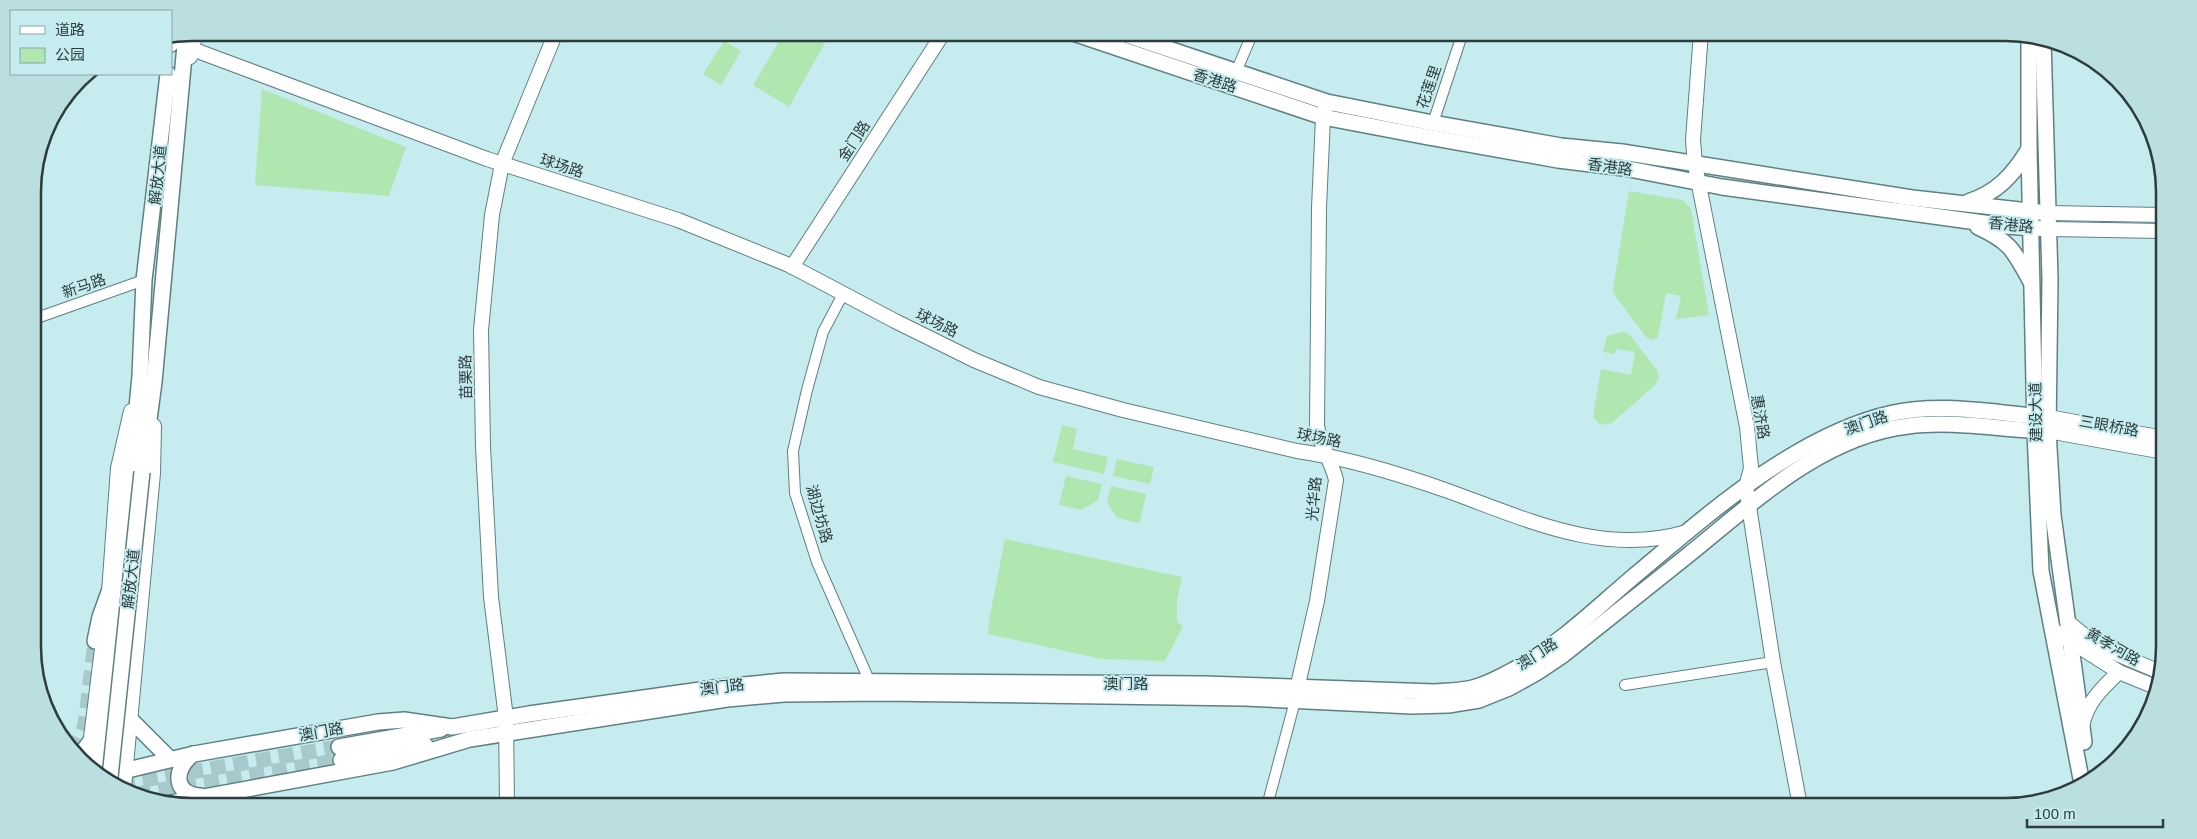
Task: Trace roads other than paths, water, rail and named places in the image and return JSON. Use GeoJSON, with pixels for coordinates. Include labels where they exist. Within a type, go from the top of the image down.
{"type":"FeatureCollection","features":[{"type":"Feature","properties":{"kind":"main road","name":"香港路"},"geometry":{"type":"LineString","coordinates":[[1100,41],[1325,109],[1438,139],[1558,160],[1624,168],[1698,182],[1963,220],[2048,229]]}},
{"type":"Feature","properties":{"kind":"main road","name":"香港路"},"geometry":{"type":"LineString","coordinates":[[1145,41],[1236,72],[1325,109],[1433,123],[1561,146],[1622,152],[1912,198],[2048,213]]}},
{"type":"Feature","properties":{"kind":"main road","name":"解放大道"},"geometry":{"type":"LineString","coordinates":[[110,773],[137,471],[144,280],[173,96],[184,42]]}},
{"type":"Feature","properties":{"kind":"main road","name":"建设大道"},"geometry":{"type":"LineString","coordinates":[[2029,44],[2031,228],[2041,424],[2041,571],[2081,777]]}},
{"type":"Feature","properties":{"kind":"main road","name":"建设大道"},"geometry":{"type":"LineString","coordinates":[[2043,46],[2050,279],[2041,424],[2072,642],[2088,772]]}},
{"type":"Feature","properties":{"kind":"main road","name":"解放大道"},"geometry":{"type":"LineString","coordinates":[[99,764],[137,471],[154,382],[173,96],[167,75]]}},
{"type":"Feature","properties":{"kind":"main road"},"geometry":{"type":"LineString","coordinates":[[1966,203],[1982,198],[2004,183],[2029,149]]}},
{"type":"Feature","properties":{"kind":"main road"},"geometry":{"type":"LineString","coordinates":[[1963,220],[2003,240],[2014,250],[2033,286]]}},
{"type":"Feature","properties":{"kind":"main road","name":"澳门路"},"geometry":{"type":"LineString","coordinates":[[111,774],[194,754],[378,722],[404,720],[452,727],[506,725],[784,694],[873,693],[1245,698],[1296,694],[1434,692],[1470,689],[1501,677],[1535,657],[1574,630],[1632,578],[1746,487],[1776,464],[1812,444],[1858,424],[1894,413],[1919,410],[1965,410],[2041,424]]}},
{"type":"Feature","properties":{"kind":"main road","name":"澳门路"},"geometry":{"type":"LineString","coordinates":[[198,798],[393,762],[470,739],[506,725],[722,687],[807,680],[1213,684],[1412,706],[1448,705],[1479,700],[1509,688],[1563,655],[1750,504],[1800,469],[1857,439],[1882,431],[1908,426],[2041,424]]}},
{"type":"Feature","properties":{"kind":"main road"},"geometry":{"type":"LineString","coordinates":[[95,641],[100,617],[109,592]]}},
{"type":"Feature","properties":{"kind":"main road"},"geometry":{"type":"LineString","coordinates":[[130,719],[170,759]]}},
{"type":"Feature","properties":{"kind":"main road"},"geometry":{"type":"LineString","coordinates":[[452,727],[340,753],[470,739]]}},
{"type":"Feature","properties":{"kind":"main road"},"geometry":{"type":"LineString","coordinates":[[84,751],[90,742]]}},
{"type":"Feature","properties":{"kind":"main road"},"geometry":{"type":"LineString","coordinates":[[194,754],[181,764],[179,771],[182,788],[191,795],[208,796]]}},
{"type":"Feature","properties":{"kind":"street","name":"解放大道"},"geometry":{"type":"LineString","coordinates":[[173,96],[194,41]]}},
{"type":"Feature","properties":{"kind":"street","name":"苗栗路"},"geometry":{"type":"LineString","coordinates":[[507,798],[506,725],[491,597],[483,447],[481,330],[492,215],[502,164],[552,41]]}},
{"type":"Feature","properties":{"kind":"street","name":"金门路"},"geometry":{"type":"LineString","coordinates":[[792,267],[938,41]]}},
{"type":"Feature","properties":{"kind":"street"},"geometry":{"type":"LineString","coordinates":[[1236,72],[1249,41]]}},
{"type":"Feature","properties":{"kind":"street","name":"花莲里"},"geometry":{"type":"LineString","coordinates":[[1433,123],[1460,41]]}},
{"type":"Feature","properties":{"kind":"street","name":"惠济路"},"geometry":{"type":"LineString","coordinates":[[1700,41],[1693,140],[1695,165],[1747,427],[1751,468],[1746,487],[1773,662],[1798,797]]}},
{"type":"Feature","properties":{"kind":"street","name":"球场路"},"geometry":{"type":"LineString","coordinates":[[192,50],[502,164],[678,220],[792,267],[974,360],[1040,387],[1123,410],[1297,451],[1325,455],[1445,490],[1570,534],[1632,541],[1690,531]]}},
{"type":"Feature","properties":{"kind":"street","name":"光华路"},"geometry":{"type":"LineString","coordinates":[[1269,797],[1296,694],[1317,601],[1336,480],[1325,455],[1317,426],[1319,208],[1325,109]]}},
{"type":"Feature","properties":{"kind":"street","name":"香港路"},"geometry":{"type":"LineString","coordinates":[[2048,213],[2156,215]]}},
{"type":"Feature","properties":{"kind":"street","name":"香港路"},"geometry":{"type":"LineString","coordinates":[[2048,229],[2156,231]]}},
{"type":"Feature","properties":{"kind":"street","name":"新马路"},"geometry":{"type":"LineString","coordinates":[[42,316],[144,280]]}},
{"type":"Feature","properties":{"kind":"street","name":"湖边坊路"},"geometry":{"type":"LineString","coordinates":[[843,294],[823,332],[807,390],[793,451],[795,493],[817,562],[869,680]]}},
{"type":"Feature","properties":{"kind":"street","name":"解放大道"},"geometry":{"type":"LineString","coordinates":[[89,756],[109,592],[118,468],[140,376]]}},
{"type":"Feature","properties":{"kind":"street","name":"解放大道"},"geometry":{"type":"LineString","coordinates":[[124,781],[153,473],[154,382]]}},
{"type":"Feature","properties":{"kind":"street","name":"三眼桥路"},"geometry":{"type":"LineString","coordinates":[[2041,424],[2156,437]]}},
{"type":"Feature","properties":{"kind":"street","name":"三眼桥路"},"geometry":{"type":"LineString","coordinates":[[2041,424],[2156,450]]}},
{"type":"Feature","properties":{"kind":"street","name":"黄孝河路"},"geometry":{"type":"LineString","coordinates":[[2069,623],[2096,645],[2154,669]]}},
{"type":"Feature","properties":{"kind":"street","name":"黄孝河路"},"geometry":{"type":"LineString","coordinates":[[2053,630],[2119,672],[2151,685]]}},
{"type":"Feature","properties":{"kind":"street"},"geometry":{"type":"LineString","coordinates":[[1625,685],[1773,662]]}},
{"type":"Feature","properties":{"kind":"street"},"geometry":{"type":"LineString","coordinates":[[2082,728],[2085,713],[2100,690],[2119,672]]}},
{"type":"Feature","properties":{"kind":"tunnel"},"geometry":{"type":"LineString","coordinates":[[77,743],[84,728],[86,717],[95,641]]}},
{"type":"Feature","properties":{"kind":"tunnel"},"geometry":{"type":"LineString","coordinates":[[128,783],[339,747]]}},
{"type":"Feature","properties":{"kind":"tunnel"},"geometry":{"type":"LineString","coordinates":[[150,792],[341,760]]}}]}
